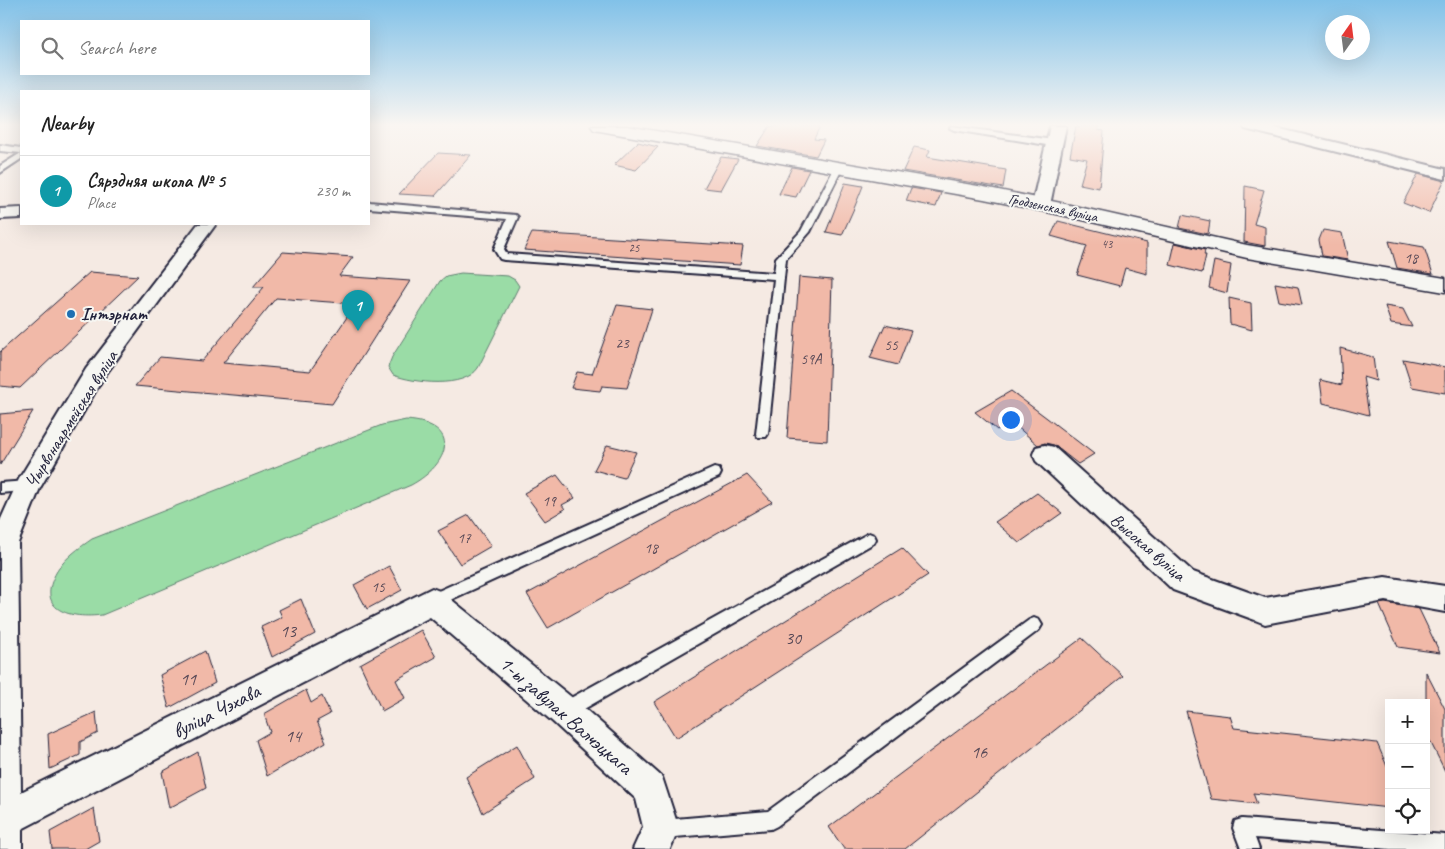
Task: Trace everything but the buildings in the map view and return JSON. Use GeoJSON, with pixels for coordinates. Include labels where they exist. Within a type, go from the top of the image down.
{"type":"FeatureCollection","features":[{"type":"Feature","properties":{"kind":"street","name":"Гродзенская вуліца"},"geometry":{"type":"LineString","coordinates":[[832,166],[1041,205],[1228,248],[1322,266],[1445,285]]}},
{"type":"Feature","properties":{"kind":"street"},"geometry":{"type":"LineString","coordinates":[[1041,205],[1049,166]]}},
{"type":"Feature","properties":{"kind":"street"},"geometry":{"type":"LineString","coordinates":[[1411,166],[1445,174]]}},
{"type":"Feature","properties":{"kind":"street"},"geometry":{"type":"LineString","coordinates":[[2,214],[20,213]]}},
{"type":"Feature","properties":{"kind":"street","name":"Чырвонаармейская вуліца"},"geometry":{"type":"LineString","coordinates":[[3,830],[4,543],[28,486],[94,374],[206,225]]}},
{"type":"Feature","properties":{"kind":"street","name":"Высокая вуліца"},"geometry":{"type":"LineString","coordinates":[[1045,454],[1183,581],[1265,612],[1385,589],[1445,599]]}},
{"type":"Feature","properties":{"kind":"street","name":"1-ы завулак Валчэцкага"},"geometry":{"type":"LineString","coordinates":[[432,601],[564,712],[650,789],[656,839]]}},
{"type":"Feature","properties":{"kind":"street","name":"вуліца Чэхава"},"geometry":{"type":"LineString","coordinates":[[3,830],[432,601]]}},
{"type":"Feature","properties":{"kind":"lane"},"geometry":{"type":"LineString","coordinates":[[762,434],[781,258],[805,232],[839,167]]}},
{"type":"Feature","properties":{"kind":"lane"},"geometry":{"type":"LineString","coordinates":[[370,205],[513,217],[499,249],[504,257],[779,276]]}},
{"type":"Feature","properties":{"kind":"lane"},"geometry":{"type":"LineString","coordinates":[[432,601],[714,473]]}},
{"type":"Feature","properties":{"kind":"lane"},"geometry":{"type":"LineString","coordinates":[[0,488],[28,486]]}},
{"type":"Feature","properties":{"kind":"lane"},"geometry":{"type":"LineString","coordinates":[[564,712],[869,539]]}},
{"type":"Feature","properties":{"kind":"lane"},"geometry":{"type":"LineString","coordinates":[[656,839],[771,820],[1034,626]]}},
{"type":"Feature","properties":{"kind":"lane"},"geometry":{"type":"LineString","coordinates":[[1250,849],[1242,828],[1445,844]]}},
{"type":"Feature","properties":{"kind":"green space"},"geometry":{"type":"Polygon","coordinates":[[[461,273],[508,276],[515,280],[519,286],[478,368],[471,375],[450,382],[425,382],[393,375],[388,367],[392,357],[440,281],[446,276],[461,273]]]}},
{"type":"Feature","properties":{"kind":"green space"},"geometry":{"type":"Polygon","coordinates":[[[406,420],[424,423],[436,429],[443,437],[444,446],[442,456],[435,467],[411,485],[102,615],[90,616],[68,613],[59,610],[53,604],[50,595],[51,585],[57,571],[69,557],[92,539],[382,425],[406,420]]]}},
{"type":"Feature","properties":{"kind":"place","name":"Інтэрнат"},"geometry":{"type":"Point","coordinates":[71,314]}},
{"type":"Feature","properties":{"kind":"place","name":"Сярэдняя школа № 5"},"geometry":{"type":"Point","coordinates":[358,331]}}]}
